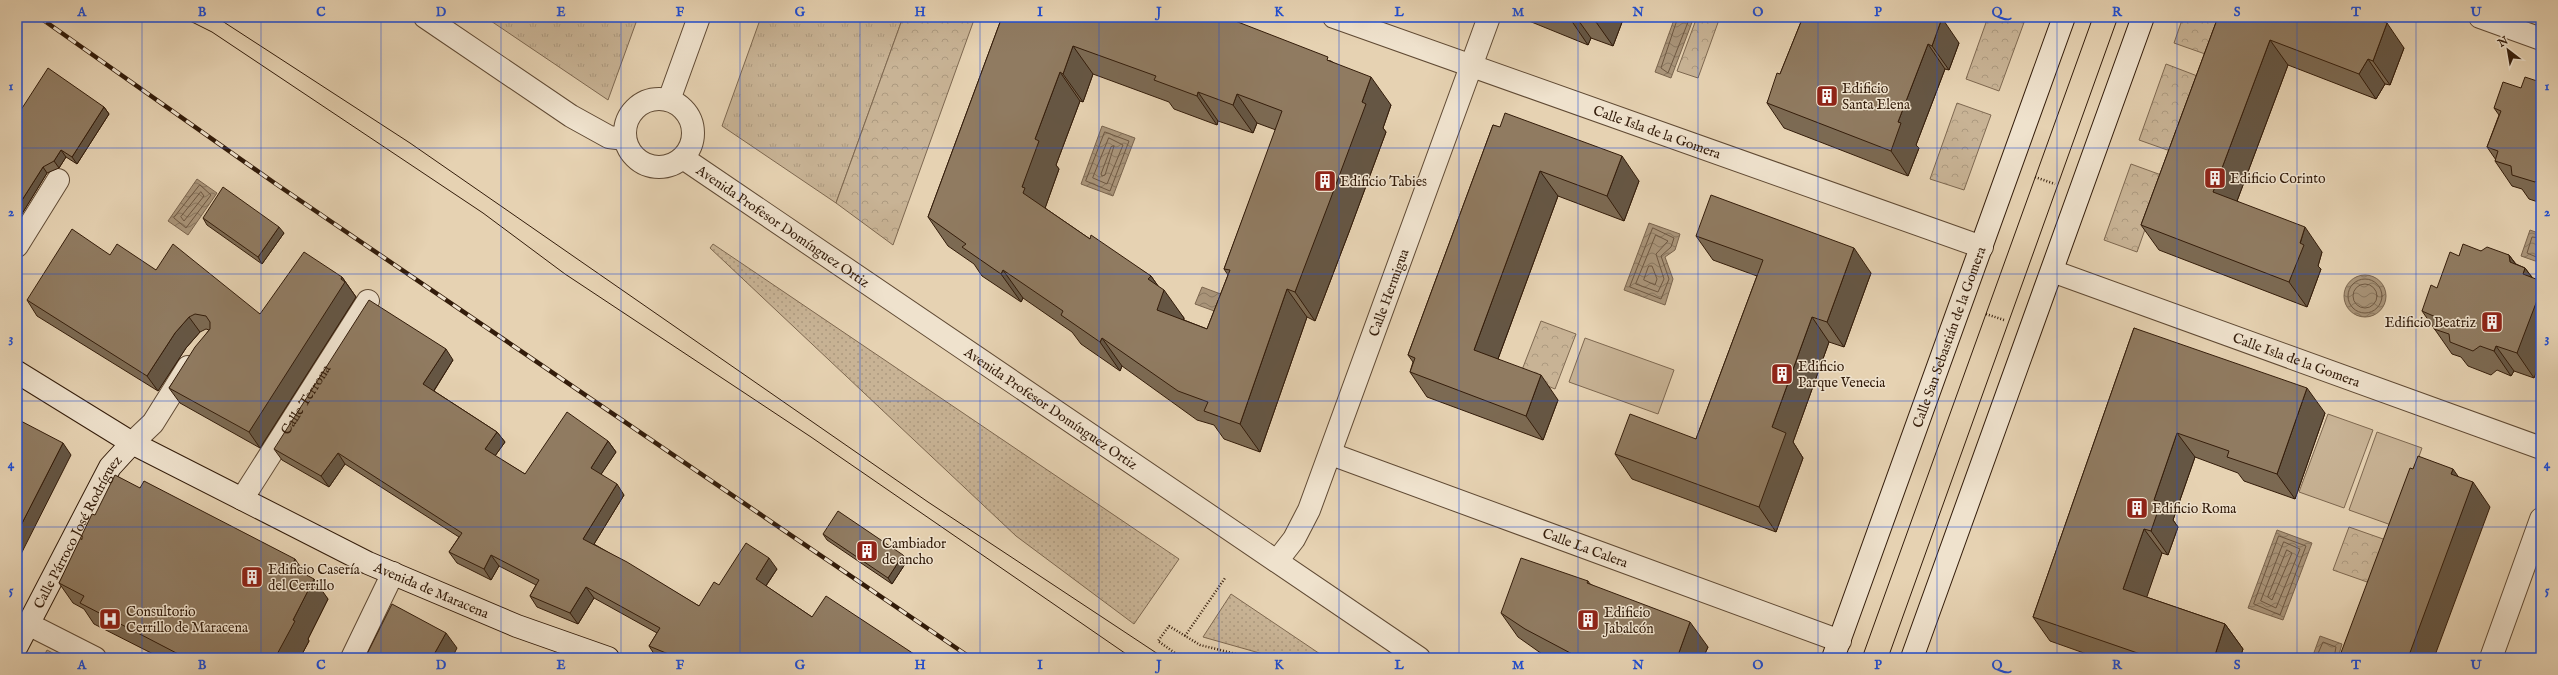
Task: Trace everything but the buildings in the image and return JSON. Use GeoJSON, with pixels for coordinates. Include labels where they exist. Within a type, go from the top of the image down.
{"type":"FeatureCollection","features":[{"type":"Feature","properties":{"kind":"street"},"geometry":{"type":"LineString","coordinates":[[425,17],[571,116],[609,137],[625,139]]}},
{"type":"Feature","properties":{"kind":"street"},"geometry":{"type":"LineString","coordinates":[[669,100],[699,17]]}},
{"type":"Feature","properties":{"kind":"street","name":"Calle Isla de la Gomera"},"geometry":{"type":"LineString","coordinates":[[1334,17],[1982,247]]}},
{"type":"Feature","properties":{"kind":"street","name":"Calle Hermigua"},"geometry":{"type":"LineString","coordinates":[[1276,561],[1294,539],[1309,510],[1331,454],[1489,17]]}},
{"type":"Feature","properties":{"kind":"street","name":"Calle San Sebastián de la Gomera"},"geometry":{"type":"LineString","coordinates":[[1837,649],[2064,17]]}},
{"type":"Feature","properties":{"kind":"street"},"geometry":{"type":"LineString","coordinates":[[1912,658],[2143,17]]}},
{"type":"Feature","properties":{"kind":"street"},"geometry":{"type":"LineString","coordinates":[[2480,17],[2541,39]]}},
{"type":"Feature","properties":{"kind":"street"},"geometry":{"type":"LineString","coordinates":[[658,99],[669,100],[678,104],[691,120],[692,141],[683,158],[663,167],[643,164],[628,149],[625,139],[629,116],[636,107],[646,101],[658,99]]}},
{"type":"Feature","properties":{"kind":"street","name":"Avenida Profesor Domínguez Ortiz"},"geometry":{"type":"LineString","coordinates":[[683,158],[1419,658]]}},
{"type":"Feature","properties":{"kind":"street"},"geometry":{"type":"LineString","coordinates":[[17,246],[58,180]]}},
{"type":"Feature","properties":{"kind":"street","name":"Calle Isla de la Gomera"},"geometry":{"type":"LineString","coordinates":[[2052,272],[2541,448]]}},
{"type":"Feature","properties":{"kind":"street","name":"Calle Terrona"},"geometry":{"type":"LineString","coordinates":[[242,499],[368,301]]}},
{"type":"Feature","properties":{"kind":"street"},"geometry":{"type":"LineString","coordinates":[[132,443],[153,422],[200,350]]}},
{"type":"Feature","properties":{"kind":"street","name":"Avenida de Maracena"},"geometry":{"type":"LineString","coordinates":[[17,372],[132,443],[368,563],[517,626],[608,658]]}},
{"type":"Feature","properties":{"kind":"street","name":"Calle Párroco José Rodríguez"},"geometry":{"type":"LineString","coordinates":[[17,646],[110,467],[132,443]]}},
{"type":"Feature","properties":{"kind":"street","name":"Calle La Calera"},"geometry":{"type":"LineString","coordinates":[[1331,454],[1837,649]]}},
{"type":"Feature","properties":{"kind":"street"},"geometry":{"type":"LineString","coordinates":[[2491,658],[2541,519]]}},
{"type":"Feature","properties":{"kind":"street"},"geometry":{"type":"LineString","coordinates":[[352,658],[393,574]]}},
{"type":"Feature","properties":{"kind":"street"},"geometry":{"type":"LineString","coordinates":[[28,624],[95,658]]}},
{"type":"Feature","properties":{"kind":"path"},"geometry":{"type":"LineString","coordinates":[[2030,175],[2058,185]]}},
{"type":"Feature","properties":{"kind":"path"},"geometry":{"type":"LineString","coordinates":[[1981,312],[2009,321]]}},
{"type":"Feature","properties":{"kind":"path"},"geometry":{"type":"LineString","coordinates":[[1185,636],[1225,578]]}},
{"type":"Feature","properties":{"kind":"path"},"geometry":{"type":"LineString","coordinates":[[1182,658],[1158,641],[1169,626],[1200,645],[1252,658]]}},
{"type":"Feature","properties":{"kind":"green space"},"geometry":{"type":"Polygon","coordinates":[[[485,17],[638,17],[608,100],[485,17]]]}},
{"type":"Feature","properties":{"kind":"green space"},"geometry":{"type":"Polygon","coordinates":[[[761,17],[903,17],[836,203],[722,126],[761,17]]]}},
{"type":"Feature","properties":{"kind":"green space"},"geometry":{"type":"Polygon","coordinates":[[[903,17],[975,17],[893,245],[836,203],[903,17]]]}},
{"type":"Feature","properties":{"kind":"green space"},"geometry":{"type":"Polygon","coordinates":[[[1697,17],[1720,17],[1698,78],[1677,71],[1697,17]]]}},
{"type":"Feature","properties":{"kind":"green space"},"geometry":{"type":"Polygon","coordinates":[[[1988,17],[2026,17],[1999,91],[1966,79],[1988,17]]]}},
{"type":"Feature","properties":{"kind":"green space"},"geometry":{"type":"Polygon","coordinates":[[[2183,17],[2221,17],[2208,55],[2174,43],[2183,17]]]}},
{"type":"Feature","properties":{"kind":"green space"},"geometry":{"type":"Polygon","coordinates":[[[2166,64],[2200,77],[2173,152],[2139,140],[2166,64]]]}},
{"type":"Feature","properties":{"kind":"green space"},"geometry":{"type":"Polygon","coordinates":[[[1957,103],[1991,115],[1964,190],[1930,179],[1957,103]]]}},
{"type":"Feature","properties":{"kind":"green space"},"geometry":{"type":"Polygon","coordinates":[[[2131,164],[2164,176],[2137,252],[2104,240],[2131,164]]]}},
{"type":"Feature","properties":{"kind":"green space"},"geometry":{"type":"Polygon","coordinates":[[[713,244],[1179,559],[1134,624],[1016,536],[710,248],[713,244]]]}},
{"type":"Feature","properties":{"kind":"green space"},"geometry":{"type":"Polygon","coordinates":[[[1541,321],[1576,334],[1555,389],[1520,375],[1541,321]]]}},
{"type":"Feature","properties":{"kind":"green space"},"geometry":{"type":"Polygon","coordinates":[[[1585,338],[1674,370],[1658,414],[1569,382],[1585,338]]]}},
{"type":"Feature","properties":{"kind":"green space"},"geometry":{"type":"Polygon","coordinates":[[[2328,414],[2373,430],[2344,508],[2299,492],[2328,414]]]}},
{"type":"Feature","properties":{"kind":"green space"},"geometry":{"type":"Polygon","coordinates":[[[2377,432],[2422,448],[2394,526],[2349,510],[2377,432]]]}},
{"type":"Feature","properties":{"kind":"green space"},"geometry":{"type":"Polygon","coordinates":[[[2349,527],[2386,540],[2370,583],[2333,570],[2349,527]]]}},
{"type":"Feature","properties":{"kind":"green space"},"geometry":{"type":"Polygon","coordinates":[[[1231,594],[1326,658],[1277,658],[1203,637],[1231,594]]]}},
{"type":"Feature","properties":{"kind":"green space"},"geometry":{"type":"Polygon","coordinates":[[[47,650],[62,658],[43,658],[47,650]]]}},
{"type":"Feature","properties":{"kind":"water"},"geometry":{"type":"Polygon","coordinates":[[[1675,17],[1694,17],[1671,78],[1655,72],[1675,17]]]}},
{"type":"Feature","properties":{"kind":"water"},"geometry":{"type":"Polygon","coordinates":[[[1102,126],[1135,138],[1113,196],[1081,184],[1102,126]]]}},
{"type":"Feature","properties":{"kind":"water"},"geometry":{"type":"Polygon","coordinates":[[[197,179],[217,193],[188,235],[168,221],[197,179]]]}},
{"type":"Feature","properties":{"kind":"water"},"geometry":{"type":"Polygon","coordinates":[[[1649,223],[1680,234],[1675,250],[1665,257],[1673,279],[1665,305],[1624,290],[1649,223]]]}},
{"type":"Feature","properties":{"kind":"water"},"geometry":{"type":"Polygon","coordinates":[[[2530,230],[2541,234],[2541,263],[2521,256],[2530,230]]]}},
{"type":"Feature","properties":{"kind":"water"},"geometry":{"type":"Polygon","coordinates":[[[2365,275],[2380,281],[2386,296],[2380,311],[2365,317],[2350,311],[2344,296],[2350,281],[2365,275]]]}},
{"type":"Feature","properties":{"kind":"water"},"geometry":{"type":"Polygon","coordinates":[[[1202,287],[1234,299],[1228,316],[1195,304],[1202,287]]]}},
{"type":"Feature","properties":{"kind":"water"},"geometry":{"type":"Polygon","coordinates":[[[2277,530],[2312,543],[2283,620],[2248,608],[2277,530]]]}},
{"type":"Feature","properties":{"kind":"water"},"geometry":{"type":"Polygon","coordinates":[[[2320,636],[2342,644],[2338,658],[2312,658],[2320,636]]]}},
{"type":"Feature","properties":{"kind":"tram line"},"geometry":{"type":"LineString","coordinates":[[182,17],[212,32],[483,213],[565,274],[811,437],[1132,658]]}},
{"type":"Feature","properties":{"kind":"tram line"},"geometry":{"type":"LineString","coordinates":[[216,17],[410,143],[928,502],[1164,658]]}},
{"type":"Feature","properties":{"kind":"tram line"},"geometry":{"type":"LineString","coordinates":[[1862,658],[2093,17]]}},
{"type":"Feature","properties":{"kind":"tram line"},"geometry":{"type":"LineString","coordinates":[[1888,658],[2118,17]]}},
{"type":"Feature","properties":{"kind":"railway"},"geometry":{"type":"LineString","coordinates":[[39,17],[276,184],[971,658]]}},
{"type":"Feature","properties":{"kind":"place","name":"Edificio Santa Elena"},"geometry":{"type":"Point","coordinates":[1827,96]}},
{"type":"Feature","properties":{"kind":"place","name":"Edificio Corinto"},"geometry":{"type":"Point","coordinates":[2215,178]}},
{"type":"Feature","properties":{"kind":"place","name":"Edificio Tabies"},"geometry":{"type":"Point","coordinates":[1325,181]}},
{"type":"Feature","properties":{"kind":"place","name":"Edificio Beatriz"},"geometry":{"type":"Point","coordinates":[2492,322]}},
{"type":"Feature","properties":{"kind":"place","name":"Edificio Parque Venecia"},"geometry":{"type":"Point","coordinates":[1782,374]}},
{"type":"Feature","properties":{"kind":"place","name":"Edificio Roma"},"geometry":{"type":"Point","coordinates":[2137,508]}},
{"type":"Feature","properties":{"kind":"place","name":"Cambiador de ancho"},"geometry":{"type":"Point","coordinates":[867,551]}},
{"type":"Feature","properties":{"kind":"place","name":"Edificio Casería del Cerrillo"},"geometry":{"type":"Point","coordinates":[252,577]}},
{"type":"Feature","properties":{"kind":"place","name":"Consultorio Cerrillo de Maracena"},"geometry":{"type":"Point","coordinates":[110,619]}},
{"type":"Feature","properties":{"kind":"place","name":"Edificio Jabalcón"},"geometry":{"type":"Point","coordinates":[1588,620]}}]}
